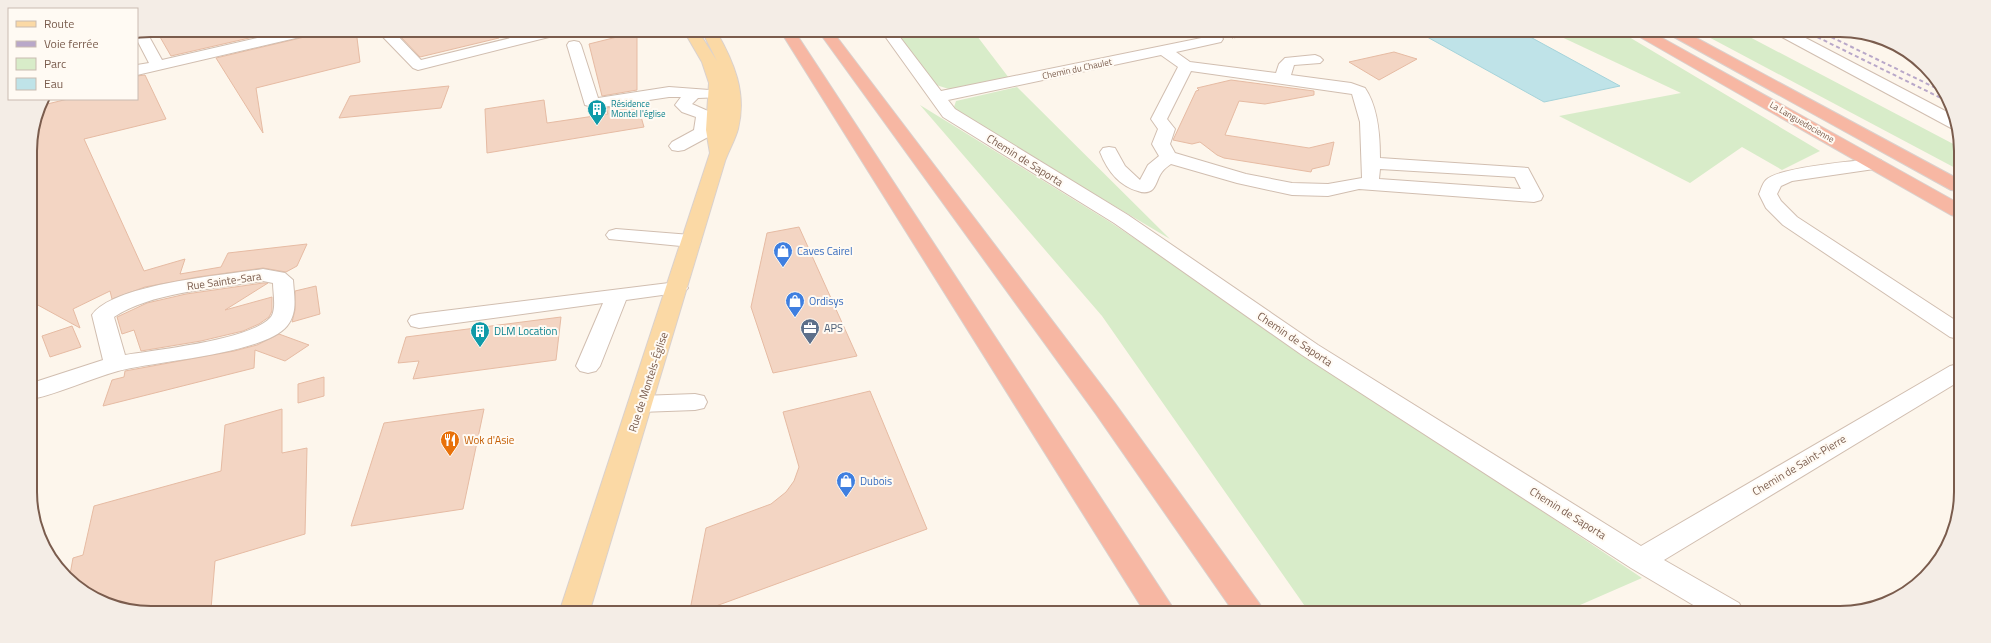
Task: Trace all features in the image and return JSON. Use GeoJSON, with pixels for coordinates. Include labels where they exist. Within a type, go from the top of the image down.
{"type":"FeatureCollection","features":[{"type":"Feature","properties":{"kind":"highway"},"geometry":{"type":"LineString","coordinates":[[791,37],[1157,606]]}},
{"type":"Feature","properties":{"kind":"highway"},"geometry":{"type":"LineString","coordinates":[[830,37],[1105,408],[1245,606]]}},
{"type":"Feature","properties":{"kind":"highway","name":"La Languedocienne"},"geometry":{"type":"LineString","coordinates":[[1650,37],[1954,209]]}},
{"type":"Feature","properties":{"kind":"highway","name":"La Languedocienne"},"geometry":{"type":"LineString","coordinates":[[1685,37],[1954,184]]}},
{"type":"Feature","properties":{"kind":"main road","name":"Rue de Montels-Église"},"geometry":{"type":"LineString","coordinates":[[695,37],[710,62],[717,82],[725,93]]}},
{"type":"Feature","properties":{"kind":"main road","name":"Rue de Montels-Église"},"geometry":{"type":"LineString","coordinates":[[576,606],[719,153],[714,130],[725,93],[732,77],[725,59],[712,37]]}},
{"type":"Feature","properties":{"kind":"street"},"geometry":{"type":"LineString","coordinates":[[143,37],[158,66]]}},
{"type":"Feature","properties":{"kind":"street"},"geometry":{"type":"LineString","coordinates":[[138,70],[283,37]]}},
{"type":"Feature","properties":{"kind":"street"},"geometry":{"type":"LineString","coordinates":[[391,37],[418,65],[532,37]]}},
{"type":"Feature","properties":{"kind":"street","name":"Chemin de Saporta"},"geometry":{"type":"LineString","coordinates":[[894,37],[949,113],[1121,219],[1310,350],[1641,560],[1719,606]]}},
{"type":"Feature","properties":{"kind":"street"},"geometry":{"type":"LineString","coordinates":[[1793,37],[1950,120]]}},
{"type":"Feature","properties":{"kind":"street","name":"Chemin du Chaulet"},"geometry":{"type":"LineString","coordinates":[[938,98],[1216,39]]}},
{"type":"Feature","properties":{"kind":"street"},"geometry":{"type":"LineString","coordinates":[[574,45],[591,102],[596,103],[669,92],[693,94],[725,93]]}},
{"type":"Feature","properties":{"kind":"street"},"geometry":{"type":"LineString","coordinates":[[1165,51],[1186,66],[1351,88],[1359,91],[1366,104],[1372,163],[1371,184]]}},
{"type":"Feature","properties":{"kind":"street"},"geometry":{"type":"LineString","coordinates":[[1282,79],[1287,64],[1290,61],[1315,60]]}},
{"type":"Feature","properties":{"kind":"street"},"geometry":{"type":"LineString","coordinates":[[1186,66],[1159,120],[1167,129],[1161,144],[1168,157],[1243,178],[1292,189],[1328,190],[1359,183],[1534,196],[1522,172],[1372,163]]}},
{"type":"Feature","properties":{"kind":"street"},"geometry":{"type":"LineString","coordinates":[[678,146],[702,133],[704,116],[702,113],[688,109],[684,105],[693,94]]}},
{"type":"Feature","properties":{"kind":"street"},"geometry":{"type":"LineString","coordinates":[[1109,152],[1112,163],[1132,184],[1143,187],[1146,185],[1154,169],[1168,157]]}},
{"type":"Feature","properties":{"kind":"street"},"geometry":{"type":"LineString","coordinates":[[1875,164],[1787,177],[1773,183],[1769,188],[1768,194],[1773,204],[1790,221],[1954,329]]}},
{"type":"Feature","properties":{"kind":"street"},"geometry":{"type":"LineString","coordinates":[[616,235],[691,241]]}},
{"type":"Feature","properties":{"kind":"street","name":"Rue Sainte-Sara"},"geometry":{"type":"LineString","coordinates":[[37,389],[116,364],[223,345],[260,334],[278,323],[284,312],[283,280],[278,277],[263,275],[248,277],[161,291],[119,304],[103,315],[116,364]]}},
{"type":"Feature","properties":{"kind":"street"},"geometry":{"type":"LineString","coordinates":[[419,321],[677,288]]}},
{"type":"Feature","properties":{"kind":"street"},"geometry":{"type":"LineString","coordinates":[[588,366],[617,295]]}},
{"type":"Feature","properties":{"kind":"street","name":"Chemin de Saint-Pierre"},"geometry":{"type":"LineString","coordinates":[[1641,560],[1954,373]]}},
{"type":"Feature","properties":{"kind":"street"},"geometry":{"type":"LineString","coordinates":[[640,404],[695,402]]}},
{"type":"Feature","properties":{"kind":"path"},"geometry":{"type":"LineString","coordinates":[[1216,39],[1230,37]]}},
{"type":"Feature","properties":{"kind":"green space"},"geometry":{"type":"Polygon","coordinates":[[[899,37],[978,37],[1009,78],[952,90],[933,84],[899,37]]]}},
{"type":"Feature","properties":{"kind":"green space"},"geometry":{"type":"Polygon","coordinates":[[[1562,37],[1629,37],[1820,151],[1782,170],[1742,147],[1690,183],[1559,116],[1681,93],[1562,37]]]}},
{"type":"Feature","properties":{"kind":"green space"},"geometry":{"type":"Polygon","coordinates":[[[1709,37],[1750,37],[1954,144],[1954,167],[1709,37]]]}},
{"type":"Feature","properties":{"kind":"green space"},"geometry":{"type":"Polygon","coordinates":[[[1017,87],[1170,239],[953,110],[956,101],[1017,87]]]}},
{"type":"Feature","properties":{"kind":"green space"},"geometry":{"type":"Polygon","coordinates":[[[920,105],[1110,222],[1642,578],[1578,606],[1305,606],[1102,316],[920,105]]]}},
{"type":"Feature","properties":{"kind":"water"},"geometry":{"type":"Polygon","coordinates":[[[1427,37],[1530,37],[1620,86],[1544,102],[1427,37]]]}},
{"type":"Feature","properties":{"kind":"building"},"geometry":{"type":"Polygon","coordinates":[[[160,37],[254,37],[171,56],[160,37]]]}},
{"type":"Feature","properties":{"kind":"building"},"geometry":{"type":"Polygon","coordinates":[[[305,37],[357,37],[360,62],[256,88],[263,133],[216,58],[305,37]]]}},
{"type":"Feature","properties":{"kind":"building"},"geometry":{"type":"Polygon","coordinates":[[[401,37],[499,37],[499,38],[420,57],[401,37]]]}},
{"type":"Feature","properties":{"kind":"building","name":"Résidence Montel l'église"},"geometry":{"type":"Polygon","coordinates":[[[617,37],[637,37],[637,90],[602,96],[589,44],[617,37]]]}},
{"type":"Feature","properties":{"kind":"building"},"geometry":{"type":"Polygon","coordinates":[[[1394,52],[1417,59],[1379,80],[1349,62],[1394,52]]]}},
{"type":"Feature","properties":{"kind":"building"},"geometry":{"type":"Polygon","coordinates":[[[145,75],[166,119],[84,139],[144,271],[185,259],[180,274],[221,267],[228,253],[307,244],[297,266],[286,272],[263,268],[198,277],[145,287],[112,299],[110,291],[73,309],[80,328],[37,305],[37,143],[39,129],[47,104],[64,100],[138,100],[138,76],[145,75]]]}},
{"type":"Feature","properties":{"kind":"building"},"geometry":{"type":"Polygon","coordinates":[[[1231,80],[1314,91],[1314,95],[1265,104],[1239,101],[1225,135],[1309,148],[1334,142],[1329,165],[1312,169],[1311,172],[1224,158],[1217,155],[1200,142],[1192,144],[1173,140],[1196,91],[1199,90],[1197,88],[1231,80]]]}},
{"type":"Feature","properties":{"kind":"building"},"geometry":{"type":"Polygon","coordinates":[[[449,86],[441,108],[339,118],[350,96],[449,86]]]}},
{"type":"Feature","properties":{"kind":"building","name":"Résidence Montel l'église"},"geometry":{"type":"Polygon","coordinates":[[[544,100],[547,123],[608,114],[606,108],[637,103],[644,127],[487,153],[485,109],[544,100]]]}},
{"type":"Feature","properties":{"kind":"building"},"geometry":{"type":"Polygon","coordinates":[[[799,227],[857,356],[773,373],[751,307],[767,233],[799,227]]]}},
{"type":"Feature","properties":{"kind":"building"},"geometry":{"type":"Polygon","coordinates":[[[268,283],[225,310],[272,297],[272,311],[269,317],[259,324],[243,331],[201,341],[141,351],[134,330],[122,334],[117,317],[147,303],[186,294],[268,283]]]}},
{"type":"Feature","properties":{"kind":"building"},"geometry":{"type":"Polygon","coordinates":[[[316,286],[320,314],[292,322],[295,310],[295,291],[316,286]]]}},
{"type":"Feature","properties":{"kind":"building","name":"DLM Location"},"geometry":{"type":"Polygon","coordinates":[[[561,317],[556,360],[413,379],[419,361],[398,363],[406,337],[561,317]]]}},
{"type":"Feature","properties":{"kind":"building"},"geometry":{"type":"Polygon","coordinates":[[[72,326],[81,347],[50,357],[42,336],[72,326]]]}},
{"type":"Feature","properties":{"kind":"building"},"geometry":{"type":"Polygon","coordinates":[[[279,334],[309,345],[285,361],[255,350],[254,368],[103,406],[112,380],[124,377],[125,371],[234,351],[257,345],[279,334]]]}},
{"type":"Feature","properties":{"kind":"building"},"geometry":{"type":"Polygon","coordinates":[[[324,377],[324,396],[298,403],[298,384],[324,377]]]}},
{"type":"Feature","properties":{"kind":"building","name":"Dubois"},"geometry":{"type":"Polygon","coordinates":[[[870,391],[927,529],[716,606],[691,606],[706,528],[771,504],[786,492],[794,481],[799,467],[783,412],[870,391]]]}},
{"type":"Feature","properties":{"kind":"building"},"geometry":{"type":"Polygon","coordinates":[[[282,409],[282,453],[307,448],[305,534],[215,561],[211,606],[151,606],[121,602],[94,591],[70,573],[73,558],[83,555],[94,506],[221,471],[225,425],[282,409]]]}},
{"type":"Feature","properties":{"kind":"building"},"geometry":{"type":"Polygon","coordinates":[[[484,409],[463,509],[351,526],[384,423],[484,409]]]}},
{"type":"Feature","properties":{"kind":"railway"},"geometry":{"type":"LineString","coordinates":[[1817,37],[1941,98]]}},
{"type":"Feature","properties":{"kind":"railway"},"geometry":{"type":"LineString","coordinates":[[1831,37],[1934,87]]}},
{"type":"Feature","properties":{"kind":"place","name":"Résidence Montel l'église"},"geometry":{"type":"Point","coordinates":[597,126]}},
{"type":"Feature","properties":{"kind":"place","name":"Caves Cairel"},"geometry":{"type":"Point","coordinates":[783,268]}},
{"type":"Feature","properties":{"kind":"place","name":"Ordisys"},"geometry":{"type":"Point","coordinates":[795,318]}},
{"type":"Feature","properties":{"kind":"place","name":"APS"},"geometry":{"type":"Point","coordinates":[810,345]}},
{"type":"Feature","properties":{"kind":"place","name":"DLM Location"},"geometry":{"type":"Point","coordinates":[480,348]}},
{"type":"Feature","properties":{"kind":"place","name":"Wok d'Asie"},"geometry":{"type":"Point","coordinates":[450,457]}},
{"type":"Feature","properties":{"kind":"place","name":"Dubois"},"geometry":{"type":"Point","coordinates":[846,498]}}]}
